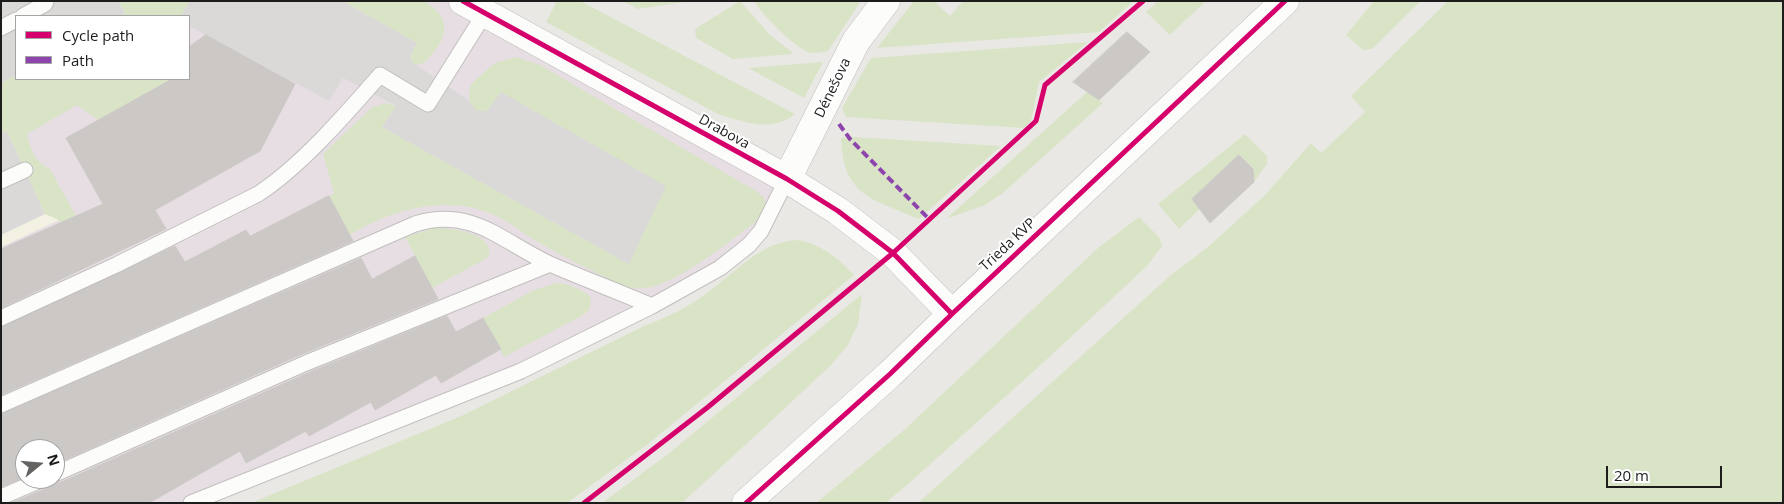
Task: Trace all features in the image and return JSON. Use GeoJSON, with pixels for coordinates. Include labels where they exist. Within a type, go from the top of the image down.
{"type":"FeatureCollection","features":[{"type":"Feature","properties":{"kind":"street","name":"Dénešova"},"geometry":{"type":"LineString","coordinates":[[787,179],[856,41],[886,1]]}},
{"type":"Feature","properties":{"kind":"street","name":"Trieda KVP"},"geometry":{"type":"LineString","coordinates":[[746,503],[890,374],[1285,1]]}},
{"type":"Feature","properties":{"kind":"street","name":"Drabova"},"geometry":{"type":"LineString","coordinates":[[474,7],[787,179],[838,211],[893,253],[952,314]]}},
{"type":"Feature","properties":{"kind":"lane"},"geometry":{"type":"LineString","coordinates":[[25,15],[45,4],[46,1]]}},
{"type":"Feature","properties":{"kind":"lane"},"geometry":{"type":"LineString","coordinates":[[1,318],[116,266],[258,194],[293,167],[380,75],[428,104],[474,7]]}},
{"type":"Feature","properties":{"kind":"lane"},"geometry":{"type":"LineString","coordinates":[[1,28],[15,21]]}},
{"type":"Feature","properties":{"kind":"lane"},"geometry":{"type":"LineString","coordinates":[[1,181],[25,170]]}},
{"type":"Feature","properties":{"kind":"lane"},"geometry":{"type":"LineString","coordinates":[[191,503],[521,370],[652,306],[720,268],[749,245],[761,231],[787,179]]}},
{"type":"Feature","properties":{"kind":"lane"},"geometry":{"type":"LineString","coordinates":[[1,405],[172,328],[432,218],[467,220],[495,232],[550,264],[652,306]]}},
{"type":"Feature","properties":{"kind":"lane"},"geometry":{"type":"LineString","coordinates":[[65,470],[306,363],[550,264]]}},
{"type":"Feature","properties":{"kind":"lane"},"geometry":{"type":"LineString","coordinates":[[1,497],[20,489]]}},
{"type":"Feature","properties":{"kind":"shaded area"},"geometry":{"type":"Polygon","coordinates":[[[1,1],[118,1],[125,13],[122,15],[15,15],[15,76],[1,83],[1,1]]]}},
{"type":"Feature","properties":{"kind":"shaded area"},"geometry":{"type":"Polygon","coordinates":[[[133,1],[464,1],[787,179],[749,245],[521,371],[194,503],[1,503],[1,247],[58,220],[7,131],[68,80],[190,80],[190,15],[140,15],[133,1]]]}},
{"type":"Feature","properties":{"kind":"shaded area"},"geometry":{"type":"Polygon","coordinates":[[[190,1],[342,1],[417,43],[410,57],[412,62],[468,100],[476,110],[487,111],[501,92],[666,186],[629,264],[382,127],[396,106],[343,78],[329,101],[190,27],[190,15],[182,15],[190,1]]]}},
{"type":"Feature","properties":{"kind":"shaded area"},"geometry":{"type":"Polygon","coordinates":[[[1,118],[59,220],[1,247],[1,118]]]}},
{"type":"Feature","properties":{"kind":"shaded area"},"geometry":{"type":"Polygon","coordinates":[[[7,131],[45,214],[1,235],[1,133],[7,131]]]}},
{"type":"Feature","properties":{"kind":"green space"},"geometry":{"type":"Polygon","coordinates":[[[118,1],[190,1],[182,15],[122,15],[125,13],[118,1]]]}},
{"type":"Feature","properties":{"kind":"green space"},"geometry":{"type":"Polygon","coordinates":[[[342,1],[424,1],[434,8],[444,23],[442,38],[438,47],[424,63],[414,65],[410,57],[417,43],[342,1]]]}},
{"type":"Feature","properties":{"kind":"green space"},"geometry":{"type":"Polygon","coordinates":[[[554,1],[580,1],[795,114],[786,120],[776,123],[757,124],[747,123],[718,114],[546,22],[556,3],[554,1]]]}},
{"type":"Feature","properties":{"kind":"green space"},"geometry":{"type":"Polygon","coordinates":[[[623,1],[692,1],[638,9],[623,1]]]}},
{"type":"Feature","properties":{"kind":"green space"},"geometry":{"type":"Polygon","coordinates":[[[740,1],[770,35],[792,52],[792,54],[733,59],[696,38],[695,30],[698,27],[740,1]]]}},
{"type":"Feature","properties":{"kind":"green space"},"geometry":{"type":"Polygon","coordinates":[[[754,1],[861,1],[828,51],[812,53],[798,46],[780,32],[754,1]]]}},
{"type":"Feature","properties":{"kind":"green space"},"geometry":{"type":"Polygon","coordinates":[[[914,1],[934,1],[950,16],[963,1],[1134,1],[1099,32],[877,48],[914,1]]]}},
{"type":"Feature","properties":{"kind":"green space"},"geometry":{"type":"Polygon","coordinates":[[[1158,1],[1206,1],[1170,35],[1146,12],[1158,1]]]}},
{"type":"Feature","properties":{"kind":"green space"},"geometry":{"type":"Polygon","coordinates":[[[1374,1],[1421,1],[1372,49],[1363,50],[1346,35],[1374,1]]]}},
{"type":"Feature","properties":{"kind":"green space"},"geometry":{"type":"Polygon","coordinates":[[[1448,1],[1783,1],[1783,503],[918,503],[1172,274],[1208,247],[1265,195],[1311,143],[1321,153],[1365,112],[1351,96],[1448,1]]]}},
{"type":"Feature","properties":{"kind":"green space"},"geometry":{"type":"Polygon","coordinates":[[[1088,42],[1039,82],[1031,121],[1024,128],[846,117],[842,108],[871,58],[1088,42]]]}},
{"type":"Feature","properties":{"kind":"green space"},"geometry":{"type":"Polygon","coordinates":[[[516,57],[540,65],[756,191],[764,197],[766,207],[758,220],[689,270],[659,285],[646,288],[632,288],[612,281],[548,248],[499,217],[476,209],[439,205],[420,207],[384,218],[350,235],[329,196],[334,193],[323,154],[371,108],[385,103],[396,106],[382,127],[629,264],[501,93],[487,111],[476,110],[470,104],[471,84],[495,63],[516,57]]]}},
{"type":"Feature","properties":{"kind":"green space"},"geometry":{"type":"Polygon","coordinates":[[[823,62],[804,98],[748,68],[823,62]]]}},
{"type":"Feature","properties":{"kind":"green space"},"geometry":{"type":"Polygon","coordinates":[[[15,76],[15,80],[170,80],[98,120],[77,105],[27,134],[34,155],[40,163],[50,169],[87,236],[73,257],[59,220],[45,214],[7,131],[1,133],[1,83],[15,76]]]}},
{"type":"Feature","properties":{"kind":"green space"},"geometry":{"type":"Polygon","coordinates":[[[1087,92],[1103,103],[1003,193],[985,205],[946,219],[1087,92]]]}},
{"type":"Feature","properties":{"kind":"green space"},"geometry":{"type":"Polygon","coordinates":[[[1245,134],[1267,156],[1267,164],[1254,182],[1233,161],[1192,199],[1200,209],[1179,229],[1158,204],[1245,134]]]}},
{"type":"Feature","properties":{"kind":"green space"},"geometry":{"type":"Polygon","coordinates":[[[854,137],[1001,146],[919,219],[874,200],[854,184],[847,172],[841,138],[854,137]]]}},
{"type":"Feature","properties":{"kind":"green space"},"geometry":{"type":"Polygon","coordinates":[[[1139,217],[1159,237],[1162,246],[1147,266],[906,486],[885,503],[816,503],[904,430],[1098,248],[1139,217]]]}},
{"type":"Feature","properties":{"kind":"green space"},"geometry":{"type":"Polygon","coordinates":[[[433,228],[470,233],[478,237],[485,242],[489,249],[489,257],[432,288],[405,237],[433,228]]]}},
{"type":"Feature","properties":{"kind":"green space"},"geometry":{"type":"Polygon","coordinates":[[[796,240],[812,244],[828,252],[854,275],[648,444],[567,503],[251,503],[461,416],[644,326],[679,311],[703,296],[761,251],[784,242],[796,240]]]}},
{"type":"Feature","properties":{"kind":"green space"},"geometry":{"type":"Polygon","coordinates":[[[556,283],[565,284],[583,291],[591,297],[590,308],[585,314],[504,357],[483,318],[532,291],[556,283]]]}},
{"type":"Feature","properties":{"kind":"green space"},"geometry":{"type":"Polygon","coordinates":[[[862,294],[858,324],[848,345],[831,365],[682,503],[602,503],[668,454],[862,294]]]}},
{"type":"Feature","properties":{"kind":"building"},"geometry":{"type":"Polygon","coordinates":[[[1127,32],[1150,52],[1099,100],[1073,82],[1127,32]]]}},
{"type":"Feature","properties":{"kind":"building"},"geometry":{"type":"Polygon","coordinates":[[[206,35],[295,84],[260,151],[155,210],[166,229],[1,308],[1,249],[103,204],[66,138],[170,80],[190,80],[190,46],[206,35]]]}},
{"type":"Feature","properties":{"kind":"building"},"geometry":{"type":"Polygon","coordinates":[[[1239,155],[1253,169],[1254,182],[1210,223],[1192,199],[1239,155]]]}},
{"type":"Feature","properties":{"kind":"building"},"geometry":{"type":"Polygon","coordinates":[[[329,196],[353,241],[1,395],[1,327],[175,246],[185,262],[246,230],[250,236],[329,196]]]}},
{"type":"Feature","properties":{"kind":"building"},"geometry":{"type":"Polygon","coordinates":[[[415,256],[438,299],[302,354],[65,460],[65,439],[15,439],[15,481],[1,487],[1,414],[361,258],[372,279],[415,256]]]}},
{"type":"Feature","properties":{"kind":"building"},"geometry":{"type":"Polygon","coordinates":[[[447,316],[456,332],[483,318],[501,349],[441,383],[436,375],[375,410],[371,402],[309,436],[306,431],[246,463],[240,451],[149,503],[11,503],[45,489],[65,489],[65,480],[310,372],[447,316]]]}},
{"type":"Feature","properties":{"kind":"marked path"},"geometry":{"type":"LineString","coordinates":[[839,124],[850,139],[929,219]]}},
{"type":"Feature","properties":{"kind":"cycle path"},"geometry":{"type":"LineString","coordinates":[[463,1],[787,179],[838,211],[893,253],[952,314]]}},
{"type":"Feature","properties":{"kind":"cycle path"},"geometry":{"type":"LineString","coordinates":[[584,503],[708,407],[893,253],[1036,121],[1045,85],[1143,1]]}},
{"type":"Feature","properties":{"kind":"cycle path"},"geometry":{"type":"LineString","coordinates":[[746,503],[890,374],[1285,1]]}}]}
